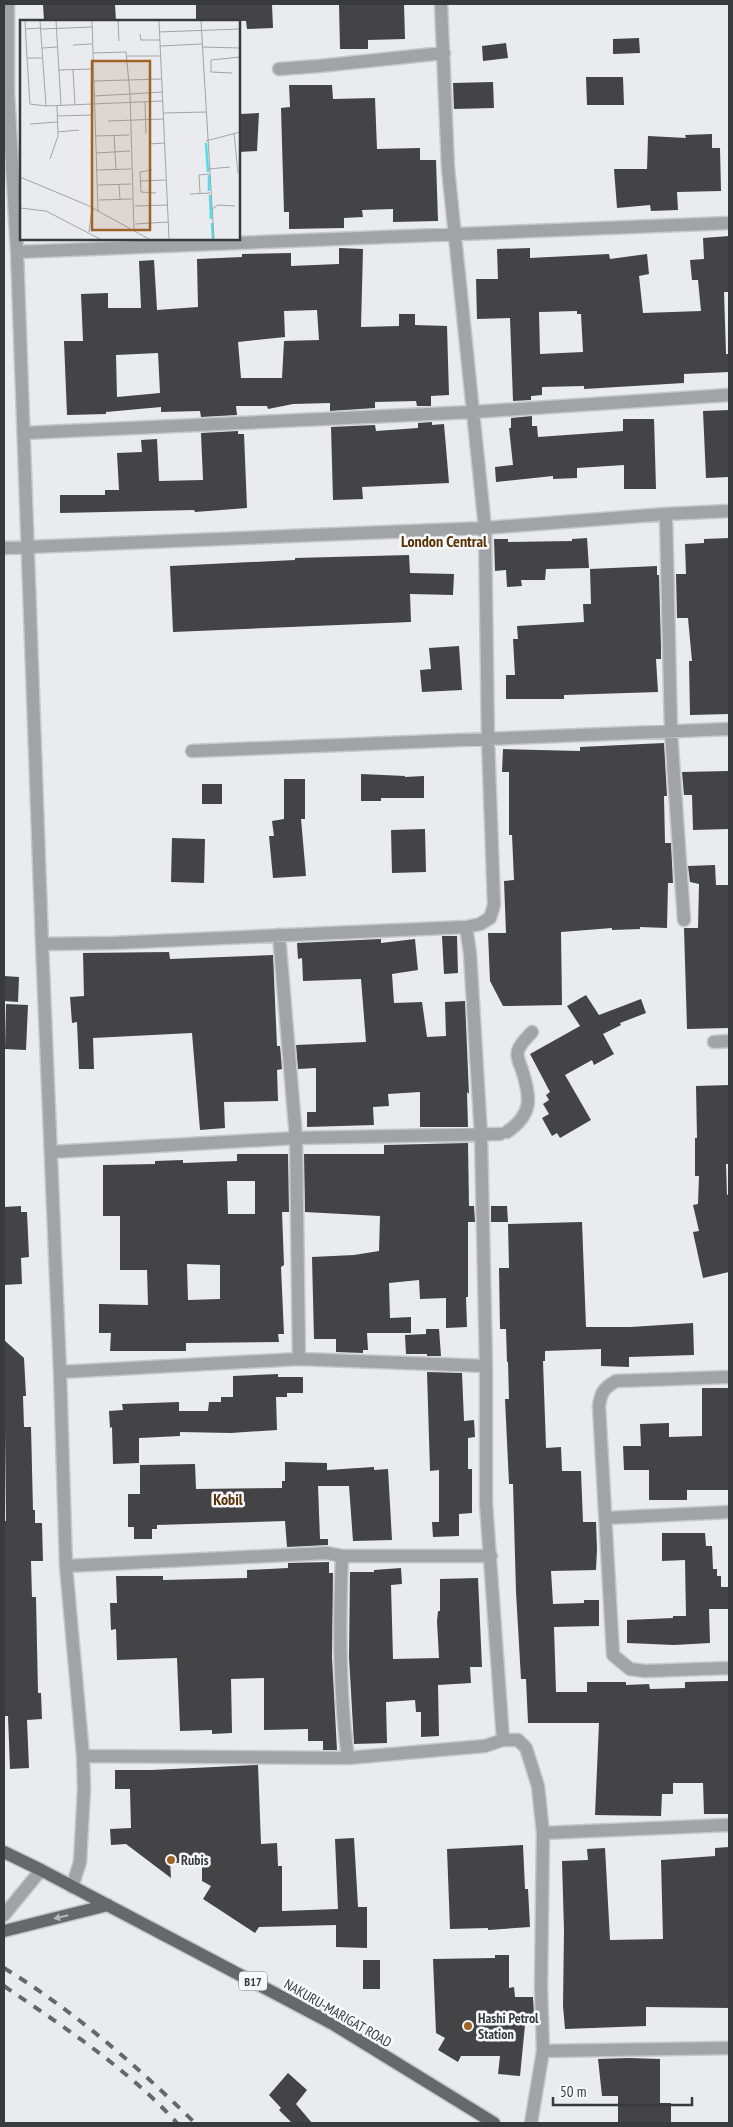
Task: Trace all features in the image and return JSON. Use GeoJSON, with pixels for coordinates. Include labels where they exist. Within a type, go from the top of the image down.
{"type":"FeatureCollection","features":[{"type":"Feature","properties":{"kind":"main road","name":"NAKURU-MARIGAT ROAD"},"geometry":{"type":"LineString","coordinates":[[4,1852],[333,2024],[494,2123]]}},
{"type":"Feature","properties":{"kind":"main road"},"geometry":{"type":"LineString","coordinates":[[4,1931],[108,1905]]}},
{"type":"Feature","properties":{"kind":"street"},"geometry":{"type":"LineString","coordinates":[[8,4],[6,94],[17,252],[66,1566],[83,1756],[80,1862],[72,1887]]}},
{"type":"Feature","properties":{"kind":"street"},"geometry":{"type":"LineString","coordinates":[[42,944],[113,943],[466,927],[480,924],[490,918],[494,904],[488,740],[485,528],[448,168],[441,4]]}},
{"type":"Feature","properties":{"kind":"street"},"geometry":{"type":"LineString","coordinates":[[280,68],[444,54]]}},
{"type":"Feature","properties":{"kind":"street"},"geometry":{"type":"LineString","coordinates":[[17,252],[455,236],[729,223]]}},
{"type":"Feature","properties":{"kind":"street"},"geometry":{"type":"LineString","coordinates":[[24,433],[473,412],[729,395]]}},
{"type":"Feature","properties":{"kind":"street"},"geometry":{"type":"LineString","coordinates":[[4,548],[485,528],[729,511]]}},
{"type":"Feature","properties":{"kind":"street"},"geometry":{"type":"LineString","coordinates":[[666,514],[672,732],[684,920]]}},
{"type":"Feature","properties":{"kind":"street"},"geometry":{"type":"LineString","coordinates":[[192,751],[729,729]]}},
{"type":"Feature","properties":{"kind":"street"},"geometry":{"type":"LineString","coordinates":[[466,927],[470,952],[481,1136],[486,1366],[486,1503],[503,1740]]}},
{"type":"Feature","properties":{"kind":"street"},"geometry":{"type":"LineString","coordinates":[[280,935],[296,1138],[299,1359]]}},
{"type":"Feature","properties":{"kind":"street"},"geometry":{"type":"LineString","coordinates":[[51,1152],[296,1138],[481,1136],[503,1133],[516,1126],[526,1113],[529,1102],[528,1089],[518,1058],[518,1050],[532,1032]]}},
{"type":"Feature","properties":{"kind":"street"},"geometry":{"type":"LineString","coordinates":[[714,1042],[729,1041]]}},
{"type":"Feature","properties":{"kind":"street"},"geometry":{"type":"LineString","coordinates":[[60,1372],[299,1359],[486,1366]]}},
{"type":"Feature","properties":{"kind":"street"},"geometry":{"type":"LineString","coordinates":[[729,1377],[616,1381],[606,1386],[600,1394],[599,1406],[613,1655],[630,1668],[645,1671],[729,1668]]}},
{"type":"Feature","properties":{"kind":"street"},"geometry":{"type":"LineString","coordinates":[[606,1518],[729,1512]]}},
{"type":"Feature","properties":{"kind":"street"},"geometry":{"type":"LineString","coordinates":[[66,1566],[327,1553],[342,1556],[491,1556]]}},
{"type":"Feature","properties":{"kind":"street"},"geometry":{"type":"LineString","coordinates":[[342,1556],[340,1625],[344,1733],[348,1758]]}},
{"type":"Feature","properties":{"kind":"street"},"geometry":{"type":"LineString","coordinates":[[83,1756],[348,1758],[485,1746],[503,1740],[518,1740],[526,1748],[538,1786],[543,1833],[541,1978],[543,2051],[531,2123]]}},
{"type":"Feature","properties":{"kind":"street"},"geometry":{"type":"LineString","coordinates":[[543,1833],[729,1825]]}},
{"type":"Feature","properties":{"kind":"street"},"geometry":{"type":"LineString","coordinates":[[4,1915],[40,1870]]}},
{"type":"Feature","properties":{"kind":"street"},"geometry":{"type":"LineString","coordinates":[[543,2051],[676,2047],[729,2048]]}},
{"type":"Feature","properties":{"kind":"building"},"geometry":{"type":"Polygon","coordinates":[[[43,4],[115,4],[116,20],[44,20],[43,4]]]}},
{"type":"Feature","properties":{"kind":"building"},"geometry":{"type":"Polygon","coordinates":[[[196,4],[272,4],[273,28],[247,29],[246,21],[240,20],[196,20],[196,4]]]}},
{"type":"Feature","properties":{"kind":"building"},"geometry":{"type":"Polygon","coordinates":[[[339,4],[404,4],[405,39],[368,40],[368,49],[340,49],[339,4]]]}},
{"type":"Feature","properties":{"kind":"building"},"geometry":{"type":"Polygon","coordinates":[[[639,38],[640,53],[613,54],[613,39],[639,38]]]}},
{"type":"Feature","properties":{"kind":"building"},"geometry":{"type":"Polygon","coordinates":[[[506,43],[508,58],[483,61],[482,46],[506,43]]]}},
{"type":"Feature","properties":{"kind":"building"},"geometry":{"type":"Polygon","coordinates":[[[586,77],[623,77],[624,105],[587,105],[586,77]]]}},
{"type":"Feature","properties":{"kind":"building"},"geometry":{"type":"Polygon","coordinates":[[[493,82],[494,108],[454,109],[453,83],[493,82]]]}},
{"type":"Feature","properties":{"kind":"building"},"geometry":{"type":"Polygon","coordinates":[[[289,85],[332,85],[333,99],[375,98],[377,149],[420,148],[420,160],[436,160],[438,221],[393,222],[393,209],[362,210],[363,217],[344,218],[344,228],[289,229],[289,212],[284,212],[281,108],[290,107],[289,85]]]}},
{"type":"Feature","properties":{"kind":"building"},"geometry":{"type":"Polygon","coordinates":[[[259,113],[257,151],[240,152],[240,114],[259,113]]]}},
{"type":"Feature","properties":{"kind":"building"},"geometry":{"type":"Polygon","coordinates":[[[712,134],[712,148],[720,148],[721,191],[677,192],[678,210],[651,211],[650,205],[617,208],[614,169],[647,169],[648,136],[686,138],[685,135],[712,134]]]}},
{"type":"Feature","properties":{"kind":"building"},"geometry":{"type":"Polygon","coordinates":[[[729,236],[729,292],[724,292],[726,354],[729,354],[729,372],[684,374],[684,383],[584,389],[584,386],[542,387],[542,395],[531,396],[531,400],[513,401],[510,318],[477,319],[476,279],[498,279],[497,249],[530,248],[530,258],[609,254],[610,259],[647,254],[649,274],[639,276],[643,313],[701,311],[698,280],[692,280],[690,260],[704,259],[703,238],[729,236]],[[577,311],[539,312],[540,354],[583,352],[581,314],[577,314],[577,311]]]}},
{"type":"Feature","properties":{"kind":"building"},"geometry":{"type":"Polygon","coordinates":[[[339,248],[363,249],[361,327],[399,326],[399,314],[415,314],[415,325],[447,326],[449,395],[431,396],[431,406],[417,406],[416,401],[375,402],[375,408],[330,411],[330,403],[293,404],[268,409],[267,406],[236,406],[237,415],[201,417],[200,411],[161,412],[161,407],[106,412],[106,414],[67,415],[64,341],[83,341],[81,294],[108,293],[108,308],[141,308],[139,261],[154,260],[157,310],[198,307],[197,259],[242,257],[242,254],[291,253],[291,266],[339,264],[339,248]],[[317,310],[284,311],[285,337],[238,342],[241,378],[282,378],[284,341],[319,340],[317,310]],[[158,353],[116,355],[117,397],[160,393],[158,353]]]}},
{"type":"Feature","properties":{"kind":"building"},"geometry":{"type":"Polygon","coordinates":[[[729,410],[729,477],[706,478],[703,411],[729,410]]]}},
{"type":"Feature","properties":{"kind":"building"},"geometry":{"type":"Polygon","coordinates":[[[532,416],[532,426],[537,426],[538,437],[623,431],[623,419],[654,419],[656,489],[624,489],[624,465],[577,468],[577,478],[553,479],[553,476],[496,482],[495,467],[513,465],[509,428],[511,428],[511,418],[532,416]]]}},
{"type":"Feature","properties":{"kind":"building"},"geometry":{"type":"Polygon","coordinates":[[[432,422],[432,425],[444,424],[449,483],[362,487],[363,499],[333,500],[331,427],[375,425],[376,431],[418,428],[418,423],[432,422]]]}},
{"type":"Feature","properties":{"kind":"building"},"geometry":{"type":"Polygon","coordinates":[[[238,431],[238,434],[244,434],[247,508],[195,512],[194,510],[60,513],[60,495],[105,495],[105,490],[119,490],[117,453],[142,452],[141,440],[157,439],[159,481],[203,480],[201,433],[238,431]]]}},
{"type":"Feature","properties":{"kind":"building"},"geometry":{"type":"Polygon","coordinates":[[[587,538],[589,568],[546,569],[545,580],[521,580],[522,586],[507,587],[506,570],[495,571],[494,539],[508,539],[508,542],[572,541],[572,539],[587,538]]]}},
{"type":"Feature","properties":{"kind":"building"},"geometry":{"type":"Polygon","coordinates":[[[729,538],[729,714],[690,715],[689,661],[692,661],[688,618],[677,618],[676,574],[686,574],[685,544],[704,543],[704,539],[729,538]]]}},
{"type":"Feature","properties":{"kind":"building"},"geometry":{"type":"Polygon","coordinates":[[[409,555],[410,573],[454,574],[453,595],[410,594],[411,622],[173,632],[170,566],[295,560],[295,558],[409,555]]]}},
{"type":"Feature","properties":{"kind":"building"},"geometry":{"type":"Polygon","coordinates":[[[657,566],[657,575],[659,575],[661,647],[661,659],[656,659],[658,692],[564,695],[564,699],[506,699],[506,675],[515,675],[513,639],[518,639],[517,626],[584,622],[583,604],[591,604],[590,569],[657,566]]]}},
{"type":"Feature","properties":{"kind":"building"},"geometry":{"type":"Polygon","coordinates":[[[459,646],[462,690],[422,692],[420,670],[431,669],[429,648],[459,646]]]}},
{"type":"Feature","properties":{"kind":"building"},"geometry":{"type":"Polygon","coordinates":[[[664,743],[667,796],[664,796],[665,843],[671,843],[673,883],[668,883],[667,928],[640,927],[640,929],[612,930],[612,928],[561,932],[562,1005],[503,1006],[490,981],[488,933],[506,933],[504,881],[514,880],[512,835],[509,835],[509,772],[502,772],[503,749],[580,751],[580,747],[664,743]]]}},
{"type":"Feature","properties":{"kind":"building"},"geometry":{"type":"Polygon","coordinates":[[[729,771],[729,829],[693,830],[692,795],[684,795],[682,772],[729,771]]]}},
{"type":"Feature","properties":{"kind":"building"},"geometry":{"type":"Polygon","coordinates":[[[361,774],[405,777],[424,776],[424,798],[381,798],[381,801],[361,801],[361,774]]]}},
{"type":"Feature","properties":{"kind":"building"},"geometry":{"type":"Polygon","coordinates":[[[284,779],[305,779],[305,819],[301,819],[306,876],[273,878],[269,836],[274,836],[272,821],[284,819],[284,779]]]}},
{"type":"Feature","properties":{"kind":"building"},"geometry":{"type":"Polygon","coordinates":[[[202,784],[222,784],[222,804],[202,804],[202,784]]]}},
{"type":"Feature","properties":{"kind":"building"},"geometry":{"type":"Polygon","coordinates":[[[425,829],[426,872],[392,873],[391,830],[425,829]]]}},
{"type":"Feature","properties":{"kind":"building"},"geometry":{"type":"Polygon","coordinates":[[[172,838],[205,839],[204,883],[171,882],[172,838]]]}},
{"type":"Feature","properties":{"kind":"building"},"geometry":{"type":"Polygon","coordinates":[[[715,865],[716,885],[729,885],[729,1028],[687,1029],[684,928],[698,928],[699,884],[690,882],[688,866],[715,865]]]}},
{"type":"Feature","properties":{"kind":"building"},"geometry":{"type":"Polygon","coordinates":[[[442,936],[457,936],[458,973],[444,974],[442,936]]]}},
{"type":"Feature","properties":{"kind":"building"},"geometry":{"type":"Polygon","coordinates":[[[381,939],[381,943],[415,939],[418,970],[392,974],[394,1003],[422,1002],[427,1037],[446,1036],[445,1002],[465,1001],[469,1094],[467,1092],[468,1127],[420,1127],[420,1092],[388,1094],[389,1106],[373,1107],[374,1125],[307,1127],[307,1112],[316,1112],[316,1068],[298,1069],[296,1045],[366,1042],[361,979],[303,981],[302,958],[298,959],[297,943],[381,939]]]}},
{"type":"Feature","properties":{"kind":"building"},"geometry":{"type":"Polygon","coordinates":[[[169,952],[170,959],[273,955],[277,1046],[280,1046],[282,1069],[277,1070],[278,1101],[224,1102],[225,1128],[200,1130],[192,1033],[93,1038],[94,1069],[79,1069],[77,1022],[72,1023],[70,997],[84,996],[83,953],[169,952]]]}},
{"type":"Feature","properties":{"kind":"building"},"geometry":{"type":"Polygon","coordinates":[[[4,976],[19,977],[18,1002],[4,1001],[4,976]]]}},
{"type":"Feature","properties":{"kind":"building"},"geometry":{"type":"Polygon","coordinates":[[[586,995],[599,1015],[641,999],[646,1013],[620,1023],[621,1025],[603,1034],[614,1054],[594,1065],[592,1060],[565,1075],[591,1120],[560,1138],[557,1133],[552,1136],[542,1118],[549,1114],[543,1104],[549,1100],[546,1095],[550,1092],[530,1054],[580,1026],[567,1006],[586,995]]]}},
{"type":"Feature","properties":{"kind":"building"},"geometry":{"type":"Polygon","coordinates":[[[6,1004],[28,1005],[26,1050],[5,1049],[6,1004]]]}},
{"type":"Feature","properties":{"kind":"building"},"geometry":{"type":"Polygon","coordinates":[[[729,1085],[729,1164],[726,1164],[727,1195],[729,1194],[729,1272],[703,1278],[693,1232],[699,1231],[693,1205],[698,1204],[699,1176],[695,1176],[695,1138],[697,1138],[696,1086],[729,1085]]]}},
{"type":"Feature","properties":{"kind":"building"},"geometry":{"type":"Polygon","coordinates":[[[468,1143],[469,1206],[474,1206],[475,1222],[468,1222],[467,1327],[446,1328],[446,1298],[420,1299],[419,1280],[389,1283],[390,1318],[411,1317],[411,1333],[367,1333],[368,1350],[363,1350],[363,1353],[336,1352],[336,1339],[314,1339],[312,1257],[354,1255],[379,1251],[380,1216],[305,1212],[304,1154],[384,1154],[384,1145],[468,1143]]]}},
{"type":"Feature","properties":{"kind":"building"},"geometry":{"type":"Polygon","coordinates":[[[237,1154],[288,1154],[289,1212],[282,1212],[284,1265],[281,1267],[284,1334],[278,1334],[279,1342],[186,1343],[186,1351],[110,1351],[111,1333],[99,1333],[99,1304],[148,1305],[147,1270],[120,1270],[120,1216],[103,1216],[103,1165],[155,1164],[155,1161],[183,1160],[183,1163],[237,1161],[237,1154]],[[227,1181],[228,1214],[255,1214],[255,1181],[227,1181]],[[187,1264],[188,1300],[220,1299],[220,1265],[187,1264]]]}},
{"type":"Feature","properties":{"kind":"building"},"geometry":{"type":"Polygon","coordinates":[[[21,1206],[21,1212],[27,1212],[29,1257],[21,1258],[22,1284],[4,1285],[4,1207],[21,1206]]]}},
{"type":"Feature","properties":{"kind":"building"},"geometry":{"type":"Polygon","coordinates":[[[491,1206],[507,1206],[508,1222],[491,1222],[491,1206]]]}},
{"type":"Feature","properties":{"kind":"building"},"geometry":{"type":"Polygon","coordinates":[[[582,1222],[586,1327],[631,1327],[693,1323],[694,1355],[629,1357],[629,1367],[601,1366],[601,1349],[545,1351],[545,1361],[543,1361],[546,1448],[561,1447],[562,1471],[581,1471],[583,1522],[596,1522],[597,1549],[596,1570],[551,1571],[553,1604],[584,1603],[584,1600],[599,1600],[599,1626],[554,1627],[556,1692],[587,1692],[587,1682],[626,1682],[626,1685],[649,1684],[650,1689],[685,1688],[685,1682],[729,1681],[729,1814],[704,1814],[703,1783],[673,1783],[673,1794],[662,1794],[661,1816],[595,1815],[599,1723],[528,1723],[526,1679],[521,1679],[513,1484],[509,1484],[505,1399],[509,1399],[508,1362],[506,1329],[500,1329],[499,1268],[509,1268],[508,1224],[582,1222]]]}},
{"type":"Feature","properties":{"kind":"building"},"geometry":{"type":"Polygon","coordinates":[[[426,1329],[439,1329],[441,1356],[406,1354],[405,1335],[426,1334],[426,1329]]]}},
{"type":"Feature","properties":{"kind":"building"},"geometry":{"type":"Polygon","coordinates":[[[4,1340],[24,1358],[26,1396],[23,1396],[24,1427],[31,1427],[33,1510],[35,1510],[35,1523],[42,1523],[43,1561],[31,1561],[32,1597],[36,1597],[38,1693],[41,1693],[42,1719],[27,1720],[29,1768],[10,1769],[8,1716],[4,1716],[4,1521],[6,1521],[4,1340]]]}},
{"type":"Feature","properties":{"kind":"building"},"geometry":{"type":"Polygon","coordinates":[[[427,1372],[462,1373],[464,1421],[474,1420],[475,1437],[468,1438],[468,1469],[472,1469],[472,1513],[459,1514],[459,1536],[433,1537],[432,1522],[439,1522],[439,1470],[430,1471],[427,1372]]]}},
{"type":"Feature","properties":{"kind":"building"},"geometry":{"type":"Polygon","coordinates":[[[278,1374],[278,1377],[303,1377],[303,1393],[287,1393],[287,1397],[276,1397],[277,1430],[231,1433],[180,1432],[180,1436],[139,1438],[139,1463],[113,1464],[112,1427],[110,1428],[109,1411],[123,1410],[122,1404],[179,1402],[179,1411],[208,1411],[209,1402],[221,1402],[221,1397],[233,1397],[233,1376],[278,1374]]]}},
{"type":"Feature","properties":{"kind":"building"},"geometry":{"type":"Polygon","coordinates":[[[702,1388],[729,1388],[729,1490],[687,1490],[687,1500],[649,1500],[649,1470],[624,1470],[623,1446],[641,1446],[640,1424],[669,1423],[669,1437],[702,1436],[702,1388]]]}},
{"type":"Feature","properties":{"kind":"building"},"geometry":{"type":"Polygon","coordinates":[[[285,1462],[327,1463],[327,1470],[374,1467],[374,1470],[388,1469],[392,1540],[353,1541],[349,1486],[318,1486],[320,1539],[328,1539],[328,1545],[287,1547],[285,1521],[157,1525],[157,1529],[152,1529],[152,1539],[134,1539],[134,1527],[128,1527],[128,1494],[140,1494],[140,1465],[195,1464],[196,1489],[282,1488],[282,1481],[285,1481],[285,1462]]]}},
{"type":"Feature","properties":{"kind":"building"},"geometry":{"type":"Polygon","coordinates":[[[662,1533],[705,1533],[706,1546],[712,1546],[713,1569],[717,1569],[717,1576],[721,1576],[721,1587],[729,1587],[729,1609],[709,1609],[710,1643],[674,1645],[627,1643],[627,1620],[686,1616],[685,1560],[662,1561],[662,1533]]]}},
{"type":"Feature","properties":{"kind":"building"},"geometry":{"type":"Polygon","coordinates":[[[329,1562],[329,1573],[333,1573],[332,1658],[337,1750],[323,1750],[323,1741],[308,1741],[308,1729],[264,1730],[264,1678],[231,1679],[232,1733],[212,1734],[212,1730],[180,1731],[177,1658],[117,1660],[116,1629],[111,1630],[110,1603],[117,1603],[116,1576],[163,1576],[163,1580],[247,1578],[247,1570],[288,1568],[288,1563],[329,1562]]]}},
{"type":"Feature","properties":{"kind":"building"},"geometry":{"type":"Polygon","coordinates":[[[401,1568],[402,1584],[391,1585],[393,1659],[439,1658],[437,1621],[438,1611],[440,1611],[440,1579],[478,1578],[482,1667],[470,1667],[471,1683],[438,1685],[439,1736],[421,1737],[421,1712],[416,1712],[415,1700],[386,1702],[387,1743],[354,1744],[349,1657],[350,1572],[374,1572],[374,1570],[401,1568]]]}},
{"type":"Feature","properties":{"kind":"building"},"geometry":{"type":"Polygon","coordinates":[[[258,1765],[261,1844],[277,1843],[278,1866],[282,1866],[282,1911],[338,1909],[335,1839],[354,1838],[358,1907],[367,1907],[367,1948],[336,1947],[336,1925],[259,1927],[255,1933],[203,1899],[211,1886],[202,1881],[202,1862],[174,1863],[170,1861],[171,1878],[126,1844],[111,1845],[110,1829],[131,1828],[130,1789],[115,1789],[115,1770],[258,1765]]]}},
{"type":"Feature","properties":{"kind":"building"},"geometry":{"type":"Polygon","coordinates":[[[523,1845],[525,1889],[528,1889],[530,1927],[488,1930],[488,1928],[450,1929],[447,1849],[523,1845]]]}},
{"type":"Feature","properties":{"kind":"building"},"geometry":{"type":"Polygon","coordinates":[[[729,1847],[729,2008],[646,2007],[646,2026],[565,2029],[563,2006],[564,1930],[562,1861],[588,1860],[587,1849],[605,1848],[610,1940],[663,1939],[661,1860],[715,1856],[715,1848],[729,1847]]]}},
{"type":"Feature","properties":{"kind":"building"},"geometry":{"type":"Polygon","coordinates":[[[495,1955],[509,1955],[509,1988],[514,1987],[515,1997],[533,1997],[534,2014],[526,2015],[520,2076],[498,2074],[500,2056],[461,2056],[458,2062],[438,2050],[445,2038],[436,2033],[433,1959],[495,1958],[495,1955]]]}},
{"type":"Feature","properties":{"kind":"building"},"geometry":{"type":"Polygon","coordinates":[[[363,1960],[380,1960],[380,1989],[363,1989],[363,1960]]]}},
{"type":"Feature","properties":{"kind":"building"},"geometry":{"type":"Polygon","coordinates":[[[598,2059],[660,2059],[660,2103],[671,2103],[671,2123],[618,2123],[618,2096],[602,2096],[598,2059]]]}},
{"type":"Feature","properties":{"kind":"building"},"geometry":{"type":"Polygon","coordinates":[[[288,2073],[307,2090],[296,2104],[312,2123],[292,2123],[279,2110],[281,2108],[269,2095],[288,2073]]]}},
{"type":"Feature","properties":{"kind":"railway"},"geometry":{"type":"LineString","coordinates":[[4,1968],[30,1984],[104,2040],[195,2123]]}},
{"type":"Feature","properties":{"kind":"railway"},"geometry":{"type":"LineString","coordinates":[[4,1986],[117,2067],[158,2103],[177,2123]]}},
{"type":"Feature","properties":{"kind":"place","name":"Rubis"},"geometry":{"type":"Point","coordinates":[171,1860]}},
{"type":"Feature","properties":{"kind":"place","name":"Hashi Petrol Station"},"geometry":{"type":"Point","coordinates":[468,2026]}},
{"type":"Feature","properties":{"kind":"district","name":"London Central"},"geometry":{"type":"Point","coordinates":[444,541]}},
{"type":"Feature","properties":{"kind":"district","name":"Kobil"},"geometry":{"type":"Point","coordinates":[228,1499]}}]}
